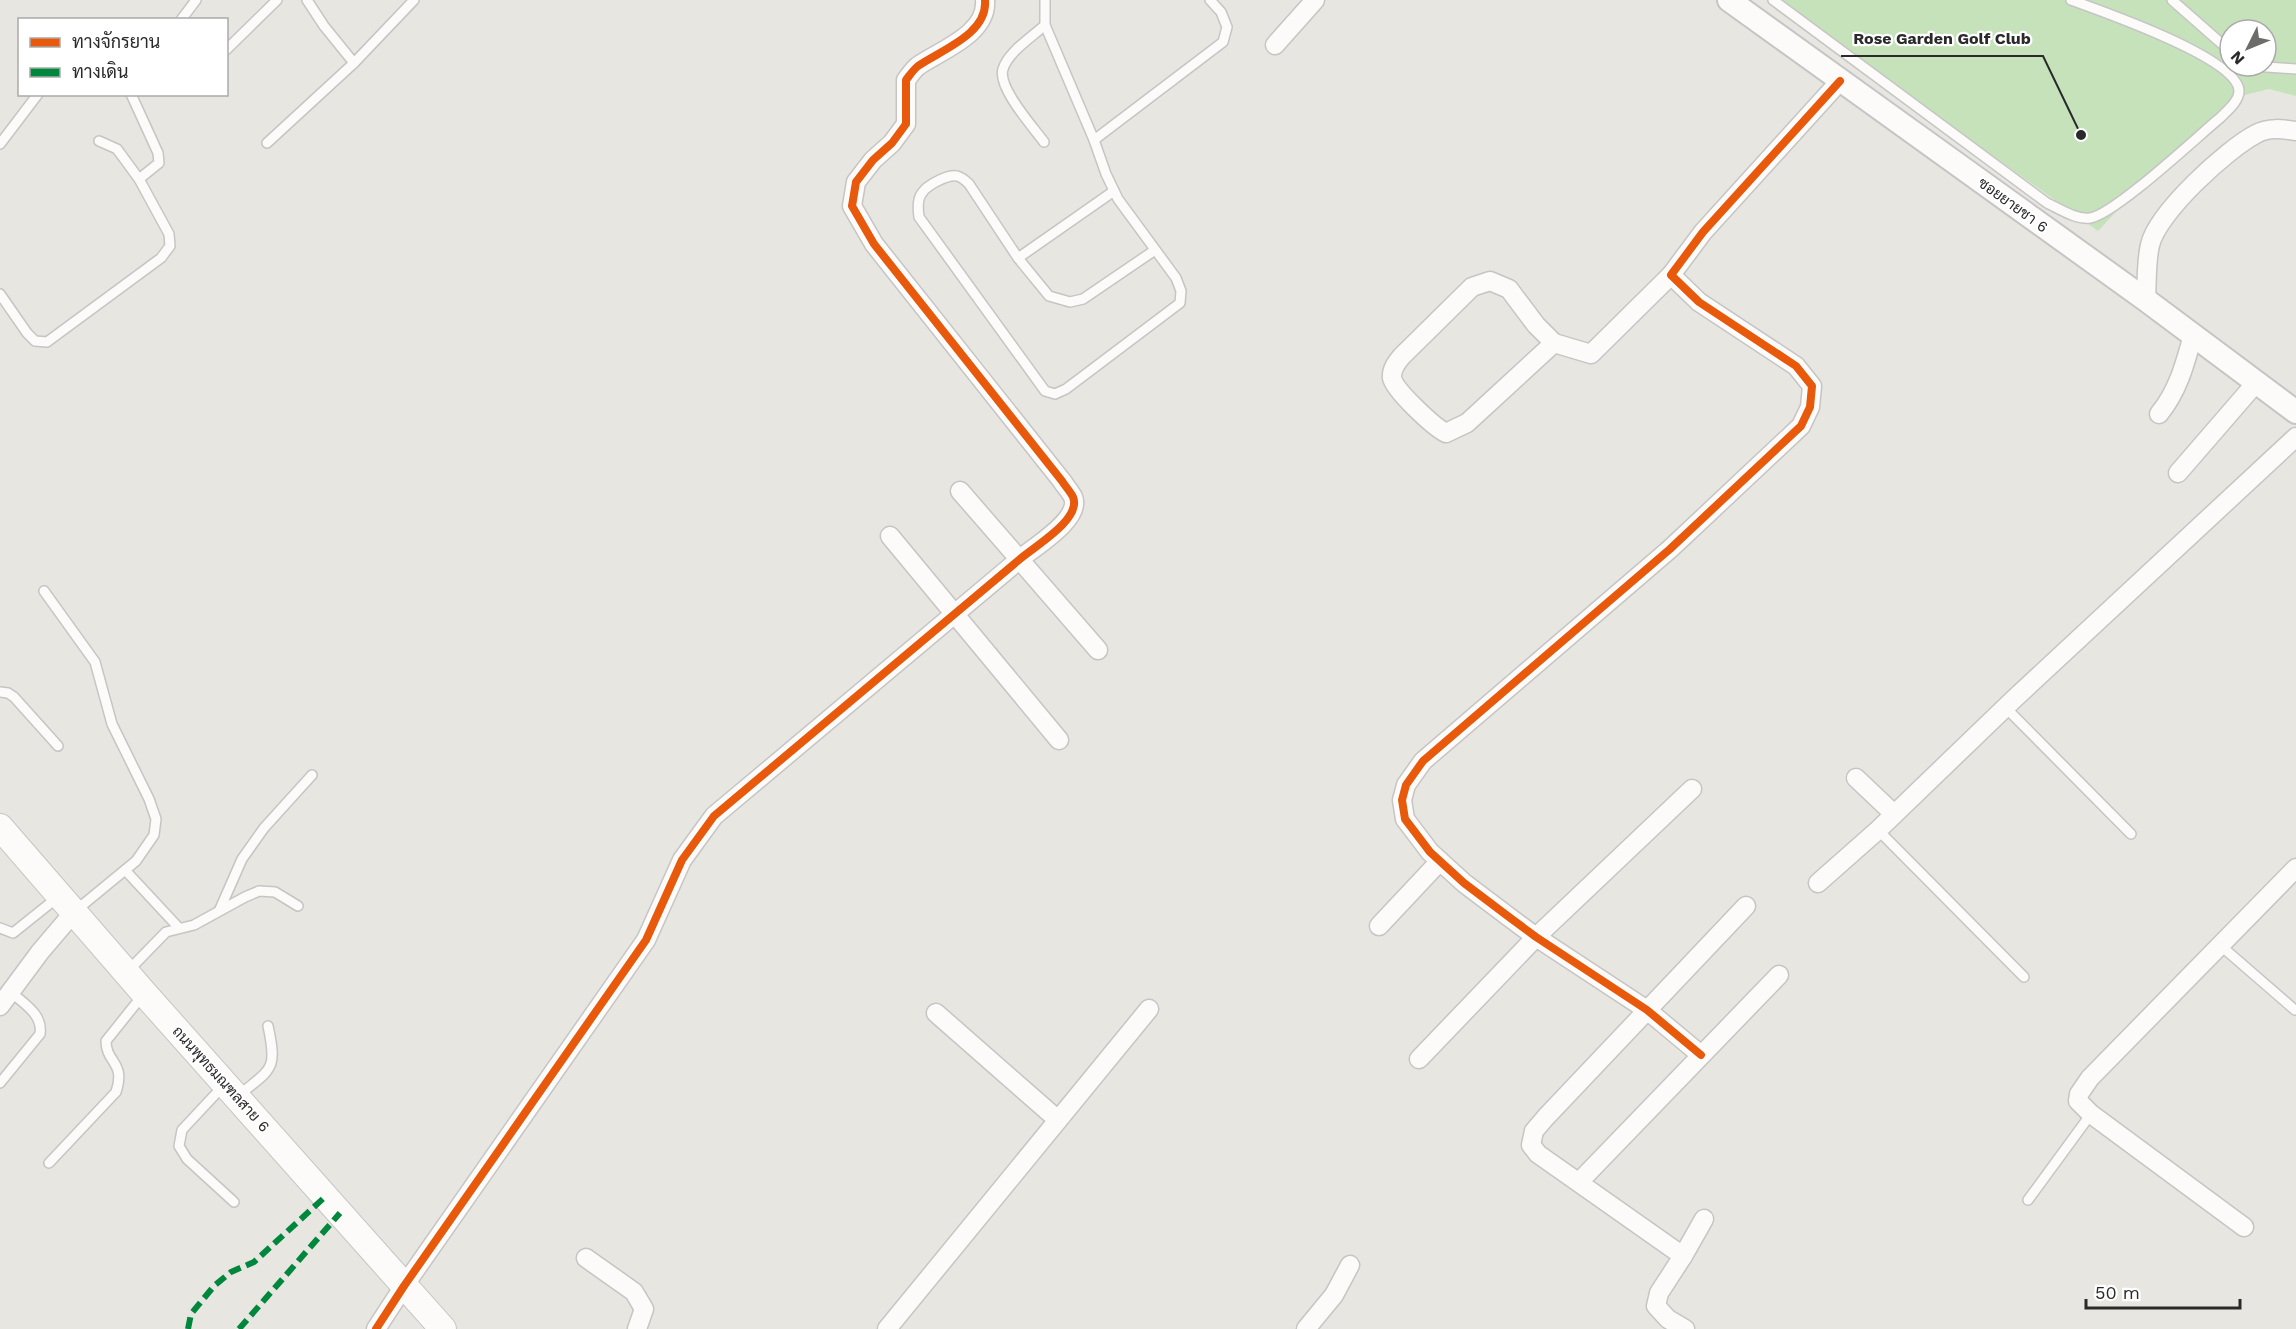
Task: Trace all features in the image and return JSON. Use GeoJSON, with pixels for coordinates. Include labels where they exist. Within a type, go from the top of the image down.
{"type":"FeatureCollection","features":[{"type":"Feature","properties":{"kind":"main road","name":"ถนนพุทธมณฑลสาย 6"},"geometry":{"type":"LineString","coordinates":[[0,827],[126,973],[442,1329]]}},
{"type":"Feature","properties":{"kind":"street"},"geometry":{"type":"LineString","coordinates":[[376,1329],[646,940],[682,860],[714,816],[1063,525],[1073,513],[1074,498],[874,244],[852,206],[856,182],[873,160],[892,144],[906,124],[906,80],[916,68],[959,41],[977,26],[986,8],[985,0]]}},
{"type":"Feature","properties":{"kind":"street","name":"ซอยยายชา 6"},"geometry":{"type":"LineString","coordinates":[[1729,0],[2146,300],[2255,384],[2296,412]]}},
{"type":"Feature","properties":{"kind":"street"},"geometry":{"type":"LineString","coordinates":[[1275,45],[1310,2]]}},
{"type":"Feature","properties":{"kind":"street"},"geometry":{"type":"LineString","coordinates":[[1554,343],[1467,423],[1446,433],[1437,429],[1424,416],[1397,387],[1392,377],[1394,366],[1402,356],[1472,286],[1490,281],[1509,289],[1536,326],[1554,343],[1591,354],[1671,275],[1703,232],[1840,81]]}},
{"type":"Feature","properties":{"kind":"street"},"geometry":{"type":"LineString","coordinates":[[2146,300],[2150,244],[2160,222],[2175,204],[2226,154],[2257,133],[2278,128],[2296,131]]}},
{"type":"Feature","properties":{"kind":"street"},"geometry":{"type":"LineString","coordinates":[[1671,275],[1700,302],[1796,366],[1812,387],[1810,407],[1801,426],[1687,534],[1423,761],[1406,785],[1402,800],[1405,819],[1430,852],[1464,883],[1536,937],[1647,1010],[1701,1055]]}},
{"type":"Feature","properties":{"kind":"street"},"geometry":{"type":"LineString","coordinates":[[2159,414],[2170,401],[2179,382],[2193,335]]}},
{"type":"Feature","properties":{"kind":"street"},"geometry":{"type":"LineString","coordinates":[[2178,473],[2255,384]]}},
{"type":"Feature","properties":{"kind":"street"},"geometry":{"type":"LineString","coordinates":[[1818,883],[1878,830],[2005,707],[2296,437]]}},
{"type":"Feature","properties":{"kind":"street"},"geometry":{"type":"LineString","coordinates":[[960,491],[1098,651]]}},
{"type":"Feature","properties":{"kind":"street"},"geometry":{"type":"LineString","coordinates":[[890,536],[1059,740]]}},
{"type":"Feature","properties":{"kind":"street"},"geometry":{"type":"LineString","coordinates":[[1856,778],[1894,814]]}},
{"type":"Feature","properties":{"kind":"street"},"geometry":{"type":"LineString","coordinates":[[1419,1059],[1536,937],[1692,789]]}},
{"type":"Feature","properties":{"kind":"street"},"geometry":{"type":"LineString","coordinates":[[1379,926],[1440,861]]}},
{"type":"Feature","properties":{"kind":"street"},"geometry":{"type":"LineString","coordinates":[[2244,1227],[2091,1114],[2078,1101],[2079,1094],[2090,1078],[2296,868]]}},
{"type":"Feature","properties":{"kind":"street"},"geometry":{"type":"LineString","coordinates":[[5,999],[40,951],[67,904]]}},
{"type":"Feature","properties":{"kind":"street"},"geometry":{"type":"LineString","coordinates":[[1683,1256],[1538,1154],[1531,1145],[1534,1131],[1746,906]]}},
{"type":"Feature","properties":{"kind":"street"},"geometry":{"type":"LineString","coordinates":[[1579,1182],[1779,975]]}},
{"type":"Feature","properties":{"kind":"street"},"geometry":{"type":"LineString","coordinates":[[887,1329],[1149,1009]]}},
{"type":"Feature","properties":{"kind":"street"},"geometry":{"type":"LineString","coordinates":[[936,1013],[1058,1120]]}},
{"type":"Feature","properties":{"kind":"street"},"geometry":{"type":"LineString","coordinates":[[1685,1329],[1668,1319],[1656,1306],[1659,1293],[1704,1219]]}},
{"type":"Feature","properties":{"kind":"street"},"geometry":{"type":"LineString","coordinates":[[586,1258],[634,1292],[644,1309],[637,1329]]}},
{"type":"Feature","properties":{"kind":"street"},"geometry":{"type":"LineString","coordinates":[[1306,1329],[1334,1295],[1350,1265]]}},
{"type":"Feature","properties":{"kind":"lane"},"geometry":{"type":"LineString","coordinates":[[182,18],[196,0]]}},
{"type":"Feature","properties":{"kind":"lane"},"geometry":{"type":"LineString","coordinates":[[228,48],[277,0]]}},
{"type":"Feature","properties":{"kind":"lane"},"geometry":{"type":"LineString","coordinates":[[306,0],[354,63]]}},
{"type":"Feature","properties":{"kind":"lane"},"geometry":{"type":"LineString","coordinates":[[267,143],[354,63],[414,0]]}},
{"type":"Feature","properties":{"kind":"lane"},"geometry":{"type":"LineString","coordinates":[[1045,0],[1045,25],[1094,140],[1096,152],[1114,191],[1176,278],[1181,291],[1180,303],[1066,389],[1055,394],[1045,392],[919,217],[918,206],[921,193],[951,176],[959,176],[969,184],[1018,258],[1049,296],[1070,302],[1083,299],[1155,250]]}},
{"type":"Feature","properties":{"kind":"lane"},"geometry":{"type":"LineString","coordinates":[[1094,140],[1223,42],[1227,27],[1221,12],[1210,0]]}},
{"type":"Feature","properties":{"kind":"lane"},"geometry":{"type":"LineString","coordinates":[[1773,0],[2047,203],[2089,219],[2128,195],[2221,117],[2234,103],[2239,92],[2236,80],[2214,61],[2128,20],[2071,0]]}},
{"type":"Feature","properties":{"kind":"lane"},"geometry":{"type":"LineString","coordinates":[[2172,0],[2218,40]]}},
{"type":"Feature","properties":{"kind":"lane"},"geometry":{"type":"LineString","coordinates":[[1044,142],[1006,89],[1002,79],[1003,69],[1010,57],[1045,25]]}},
{"type":"Feature","properties":{"kind":"lane"},"geometry":{"type":"LineString","coordinates":[[2278,68],[2296,69]]}},
{"type":"Feature","properties":{"kind":"lane"},"geometry":{"type":"LineString","coordinates":[[0,144],[36,96]]}},
{"type":"Feature","properties":{"kind":"lane"},"geometry":{"type":"LineString","coordinates":[[132,96],[158,153],[159,163],[139,179]]}},
{"type":"Feature","properties":{"kind":"lane"},"geometry":{"type":"LineString","coordinates":[[0,294],[27,333],[35,341],[47,342],[161,258],[170,246],[169,234],[139,179],[117,149],[99,141]]}},
{"type":"Feature","properties":{"kind":"lane"},"geometry":{"type":"LineString","coordinates":[[1018,258],[1114,191]]}},
{"type":"Feature","properties":{"kind":"lane"},"geometry":{"type":"LineString","coordinates":[[0,928],[13,933],[125,870],[136,861],[154,835],[156,819],[149,799],[112,724],[95,662],[44,591]]}},
{"type":"Feature","properties":{"kind":"lane"},"geometry":{"type":"LineString","coordinates":[[0,692],[14,697],[58,746]]}},
{"type":"Feature","properties":{"kind":"lane"},"geometry":{"type":"LineString","coordinates":[[2005,707],[2131,834]]}},
{"type":"Feature","properties":{"kind":"lane"},"geometry":{"type":"LineString","coordinates":[[220,909],[242,859],[264,828],[312,775]]}},
{"type":"Feature","properties":{"kind":"lane"},"geometry":{"type":"LineString","coordinates":[[1878,830],[2025,977]]}},
{"type":"Feature","properties":{"kind":"lane"},"geometry":{"type":"LineString","coordinates":[[125,870],[179,928]]}},
{"type":"Feature","properties":{"kind":"lane"},"geometry":{"type":"LineString","coordinates":[[126,973],[166,932],[194,925],[220,909],[259,891],[275,892],[298,906]]}},
{"type":"Feature","properties":{"kind":"lane"},"geometry":{"type":"LineString","coordinates":[[2220,945],[2295,1010]]}},
{"type":"Feature","properties":{"kind":"lane"},"geometry":{"type":"LineString","coordinates":[[49,1163],[116,1092],[120,1078],[116,1063],[106,1048],[106,1041],[144,993]]}},
{"type":"Feature","properties":{"kind":"lane"},"geometry":{"type":"LineString","coordinates":[[0,1083],[40,1034],[41,1026],[39,1017],[5,999]]}},
{"type":"Feature","properties":{"kind":"lane"},"geometry":{"type":"LineString","coordinates":[[234,1202],[187,1160],[179,1146],[182,1130],[231,1090],[269,1070],[273,1060],[268,1026]]}},
{"type":"Feature","properties":{"kind":"lane"},"geometry":{"type":"LineString","coordinates":[[2028,1200],[2091,1114]]}},
{"type":"Feature","properties":{"kind":"green space"},"geometry":{"type":"Polygon","coordinates":[[[1775,0],[2296,0],[2296,96],[2269,89],[2245,95],[2151,174],[2098,231],[1775,0]]]}},
{"type":"Feature","properties":{"kind":"marked path"},"geometry":{"type":"LineString","coordinates":[[188,1329],[191,1314],[214,1286],[231,1272],[254,1262],[326,1196]]}},
{"type":"Feature","properties":{"kind":"marked path"},"geometry":{"type":"LineString","coordinates":[[239,1329],[340,1213]]}},
{"type":"Feature","properties":{"kind":"cycle path"},"geometry":{"type":"LineString","coordinates":[[376,1329],[646,940],[682,860],[714,816],[1056,531],[1071,514],[1074,505],[1073,497],[1062,481],[874,244],[852,206],[856,182],[873,160],[892,143],[906,124],[906,80],[918,66],[971,32],[984,12],[985,0]]}},
{"type":"Feature","properties":{"kind":"cycle path"},"geometry":{"type":"LineString","coordinates":[[1701,1055],[1647,1010],[1536,937],[1464,883],[1430,852],[1405,819],[1402,800],[1406,785],[1423,761],[1670,549],[1801,426],[1810,407],[1812,386],[1796,366],[1699,302],[1671,275],[1703,232],[1840,81]]}},
{"type":"Feature","properties":{"kind":"place","name":"Rose Garden Golf Club"},"geometry":{"type":"Point","coordinates":[2081,135]}}]}
